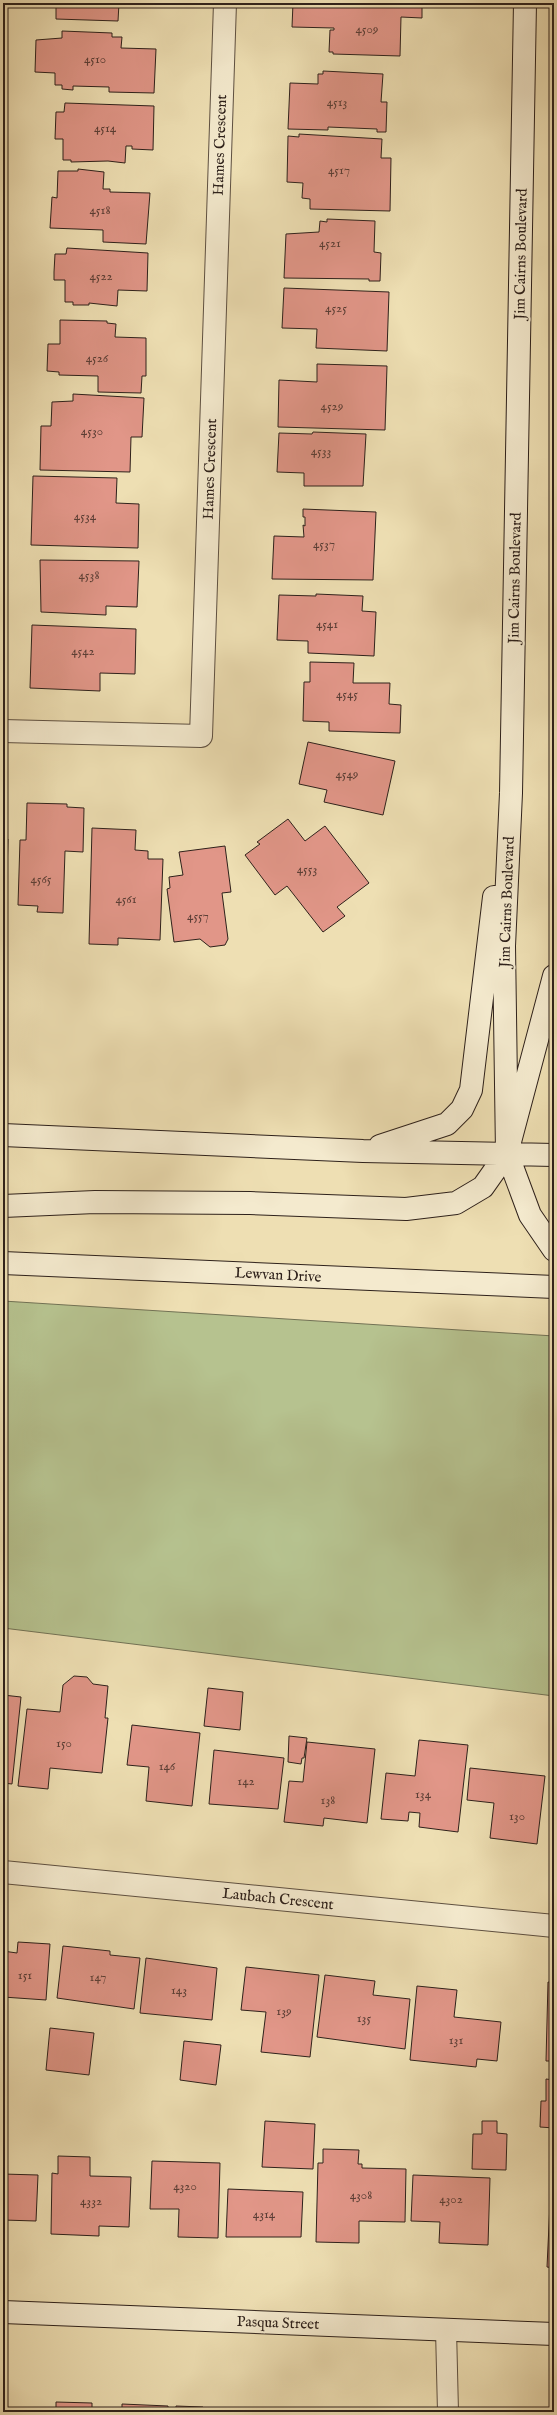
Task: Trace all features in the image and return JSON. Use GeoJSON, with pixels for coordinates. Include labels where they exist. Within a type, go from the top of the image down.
{"type":"FeatureCollection","features":[{"type":"Feature","properties":{"kind":"street","name":"Hames Crescent"},"geometry":{"type":"LineString","coordinates":[[3,731],[201,736],[225,3]]}},
{"type":"Feature","properties":{"kind":"street","name":"Jim Cairns Boulevard"},"geometry":{"type":"LineString","coordinates":[[525,3],[511,793],[504,946],[507,1153],[530,1215],[554,1250]]}},
{"type":"Feature","properties":{"kind":"street"},"geometry":{"type":"LineString","coordinates":[[363,1151],[447,1124],[462,1109],[471,1090],[488,939],[511,793]]}},
{"type":"Feature","properties":{"kind":"street"},"geometry":{"type":"LineString","coordinates":[[3,1206],[110,1202],[250,1203],[406,1209],[456,1203],[483,1187],[507,1153],[554,976]]}},
{"type":"Feature","properties":{"kind":"street"},"geometry":{"type":"LineString","coordinates":[[3,1135],[363,1151],[554,1155]]}},
{"type":"Feature","properties":{"kind":"street","name":"Lewvan Drive"},"geometry":{"type":"LineString","coordinates":[[3,1263],[554,1288]]}},
{"type":"Feature","properties":{"kind":"street","name":"Laubach Crescent"},"geometry":{"type":"LineString","coordinates":[[3,1872],[554,1926]]}},
{"type":"Feature","properties":{"kind":"street","name":"Pasqua Street"},"geometry":{"type":"LineString","coordinates":[[3,2312],[554,2334]]}},
{"type":"Feature","properties":{"kind":"lane"},"geometry":{"type":"LineString","coordinates":[[446,2330],[448,2412]]}},
{"type":"Feature","properties":{"kind":"green space"},"geometry":{"type":"Polygon","coordinates":[[[3,1301],[554,1336],[554,1696],[3,1628],[3,1301]]]}},
{"type":"Feature","properties":{"kind":"building"},"geometry":{"type":"Polygon","coordinates":[[[56,3],[119,3],[118,21],[56,19],[56,3]]]}},
{"type":"Feature","properties":{"kind":"building"},"geometry":{"type":"Polygon","coordinates":[[[293,3],[422,3],[422,18],[401,17],[400,56],[333,54],[333,52],[329,52],[330,30],[334,30],[334,28],[292,27],[293,3]]]}},
{"type":"Feature","properties":{"kind":"building"},"geometry":{"type":"Polygon","coordinates":[[[62,31],[112,33],[112,37],[122,37],[121,48],[156,49],[154,93],[109,92],[109,87],[73,86],[73,90],[62,89],[62,85],[55,85],[55,73],[35,72],[36,40],[62,38],[62,31]]]}},
{"type":"Feature","properties":{"kind":"building"},"geometry":{"type":"Polygon","coordinates":[[[323,71],[383,74],[381,102],[387,102],[386,132],[377,132],[377,129],[328,127],[328,130],[288,129],[290,83],[318,84],[318,74],[323,74],[323,71]]]}},
{"type":"Feature","properties":{"kind":"building"},"geometry":{"type":"Polygon","coordinates":[[[65,103],[154,106],[153,150],[132,149],[132,146],[126,146],[125,163],[108,161],[71,162],[71,160],[63,160],[63,139],[55,139],[56,112],[64,112],[65,103]]]}},
{"type":"Feature","properties":{"kind":"building"},"geometry":{"type":"Polygon","coordinates":[[[299,134],[382,139],[381,158],[391,158],[390,211],[310,209],[310,199],[302,198],[303,183],[287,182],[288,136],[299,137],[299,134]]]}},
{"type":"Feature","properties":{"kind":"building"},"geometry":{"type":"Polygon","coordinates":[[[78,169],[104,172],[103,189],[110,189],[110,192],[150,193],[146,244],[103,242],[103,230],[50,228],[52,197],[57,198],[58,171],[78,171],[78,169]]]}},
{"type":"Feature","properties":{"kind":"building"},"geometry":{"type":"Polygon","coordinates":[[[327,219],[375,221],[374,252],[381,253],[380,281],[369,281],[369,279],[284,278],[286,234],[319,232],[320,221],[327,222],[327,219]]]}},
{"type":"Feature","properties":{"kind":"building"},"geometry":{"type":"Polygon","coordinates":[[[67,248],[148,253],[147,291],[118,290],[117,306],[89,303],[89,305],[73,305],[73,302],[65,302],[65,280],[54,280],[54,272],[55,254],[66,254],[67,248]]]}},
{"type":"Feature","properties":{"kind":"building"},"geometry":{"type":"Polygon","coordinates":[[[284,288],[389,292],[387,351],[316,348],[317,329],[282,328],[284,288]]]}},
{"type":"Feature","properties":{"kind":"building"},"geometry":{"type":"Polygon","coordinates":[[[60,320],[107,321],[107,323],[116,324],[115,337],[146,338],[146,376],[142,376],[141,393],[98,392],[98,376],[59,375],[59,372],[47,371],[48,344],[60,344],[60,320]]]}},
{"type":"Feature","properties":{"kind":"building"},"geometry":{"type":"Polygon","coordinates":[[[317,364],[387,366],[385,430],[278,427],[279,380],[317,382],[317,364]]]}},
{"type":"Feature","properties":{"kind":"building"},"geometry":{"type":"Polygon","coordinates":[[[73,394],[144,398],[142,437],[131,437],[130,472],[40,470],[41,426],[51,426],[52,402],[73,401],[73,394]]]}},
{"type":"Feature","properties":{"kind":"building"},"geometry":{"type":"Polygon","coordinates":[[[313,432],[366,434],[363,486],[304,486],[304,473],[277,472],[279,433],[312,434],[313,432]]]}},
{"type":"Feature","properties":{"kind":"building"},"geometry":{"type":"Polygon","coordinates":[[[33,476],[117,478],[116,503],[139,504],[138,548],[31,545],[33,476]]]}},
{"type":"Feature","properties":{"kind":"building"},"geometry":{"type":"Polygon","coordinates":[[[303,509],[376,512],[373,580],[272,579],[274,536],[304,537],[303,525],[305,526],[305,517],[303,517],[303,509]]]}},
{"type":"Feature","properties":{"kind":"building"},"geometry":{"type":"Polygon","coordinates":[[[40,560],[139,561],[137,607],[106,606],[106,615],[41,612],[40,560]]]}},
{"type":"Feature","properties":{"kind":"building"},"geometry":{"type":"Polygon","coordinates":[[[316,594],[363,596],[362,611],[376,612],[374,656],[308,653],[308,641],[277,640],[279,595],[316,596],[316,594]]]}},
{"type":"Feature","properties":{"kind":"building"},"geometry":{"type":"Polygon","coordinates":[[[32,625],[136,629],[135,674],[100,673],[100,691],[30,688],[32,625]]]}},
{"type":"Feature","properties":{"kind":"building"},"geometry":{"type":"Polygon","coordinates":[[[310,662],[354,663],[353,683],[390,683],[389,704],[401,705],[400,733],[329,731],[329,722],[303,721],[304,682],[310,682],[310,662]]]}},
{"type":"Feature","properties":{"kind":"building"},"geometry":{"type":"Polygon","coordinates":[[[308,742],[395,761],[383,815],[324,802],[327,790],[299,784],[308,742]]]}},
{"type":"Feature","properties":{"kind":"building"},"geometry":{"type":"Polygon","coordinates":[[[27,803],[67,804],[67,807],[84,808],[83,852],[65,851],[63,913],[37,912],[38,906],[18,905],[20,840],[26,840],[27,803]]]}},
{"type":"Feature","properties":{"kind":"building"},"geometry":{"type":"Polygon","coordinates":[[[288,819],[305,841],[325,826],[369,883],[337,907],[345,916],[323,932],[287,886],[275,895],[245,855],[260,844],[257,842],[288,819]]]}},
{"type":"Feature","properties":{"kind":"building"},"geometry":{"type":"Polygon","coordinates":[[[92,828],[136,830],[135,850],[148,851],[148,859],[163,859],[160,940],[118,938],[118,945],[89,944],[92,828]]]}},
{"type":"Feature","properties":{"kind":"building"},"geometry":{"type":"Polygon","coordinates":[[[3,838],[8,839],[6,911],[3,911],[3,838]]]}},
{"type":"Feature","properties":{"kind":"building"},"geometry":{"type":"Polygon","coordinates":[[[225,846],[231,892],[222,893],[228,939],[225,945],[210,947],[200,939],[174,942],[167,889],[170,888],[169,877],[183,875],[179,852],[225,846]]]}},
{"type":"Feature","properties":{"kind":"building"},"geometry":{"type":"Polygon","coordinates":[[[74,1676],[87,1677],[93,1684],[108,1686],[105,1718],[108,1718],[102,1773],[50,1768],[48,1789],[18,1786],[27,1709],[60,1712],[63,1685],[74,1676]]]}},
{"type":"Feature","properties":{"kind":"building"},"geometry":{"type":"Polygon","coordinates":[[[208,1688],[243,1692],[240,1730],[204,1726],[208,1688]]]}},
{"type":"Feature","properties":{"kind":"building"},"geometry":{"type":"Polygon","coordinates":[[[3,1695],[21,1697],[12,1784],[3,1783],[3,1695]]]}},
{"type":"Feature","properties":{"kind":"building"},"geometry":{"type":"Polygon","coordinates":[[[132,1725],[200,1733],[192,1806],[146,1801],[149,1767],[127,1765],[132,1725]]]}},
{"type":"Feature","properties":{"kind":"building"},"geometry":{"type":"Polygon","coordinates":[[[289,1736],[307,1738],[304,1758],[302,1758],[301,1764],[288,1762],[289,1736]]]}},
{"type":"Feature","properties":{"kind":"building"},"geometry":{"type":"Polygon","coordinates":[[[419,1740],[468,1745],[458,1832],[419,1827],[420,1813],[409,1812],[408,1821],[381,1819],[386,1773],[415,1776],[419,1740]]]}},
{"type":"Feature","properties":{"kind":"building"},"geometry":{"type":"Polygon","coordinates":[[[307,1742],[375,1749],[367,1823],[324,1818],[323,1826],[284,1822],[289,1781],[303,1782],[307,1742]]]}},
{"type":"Feature","properties":{"kind":"building"},"geometry":{"type":"Polygon","coordinates":[[[214,1750],[284,1758],[278,1809],[209,1804],[214,1750]]]}},
{"type":"Feature","properties":{"kind":"building"},"geometry":{"type":"Polygon","coordinates":[[[470,1768],[545,1776],[537,1844],[490,1838],[494,1803],[467,1800],[470,1768]]]}},
{"type":"Feature","properties":{"kind":"building"},"geometry":{"type":"Polygon","coordinates":[[[18,1942],[50,1944],[46,2000],[3,1997],[3,1951],[17,1953],[18,1942]]]}},
{"type":"Feature","properties":{"kind":"building"},"geometry":{"type":"Polygon","coordinates":[[[63,1946],[110,1951],[110,1955],[140,1958],[134,2009],[57,1998],[63,1946]]]}},
{"type":"Feature","properties":{"kind":"building"},"geometry":{"type":"Polygon","coordinates":[[[146,1958],[217,1968],[212,2020],[140,2013],[146,1958]]]}},
{"type":"Feature","properties":{"kind":"building"},"geometry":{"type":"Polygon","coordinates":[[[246,1967],[319,1975],[310,2057],[261,2052],[266,2012],[241,2010],[246,1967]]]}},
{"type":"Feature","properties":{"kind":"building"},"geometry":{"type":"Polygon","coordinates":[[[325,1975],[375,1981],[373,1995],[410,1999],[405,2049],[317,2037],[325,1975]]]}},
{"type":"Feature","properties":{"kind":"building"},"geometry":{"type":"Polygon","coordinates":[[[548,1982],[554,1983],[554,2061],[546,2061],[548,1982]]]}},
{"type":"Feature","properties":{"kind":"building"},"geometry":{"type":"Polygon","coordinates":[[[417,1986],[457,1990],[454,2017],[501,2022],[497,2061],[477,2059],[476,2067],[410,2060],[417,1986]]]}},
{"type":"Feature","properties":{"kind":"building"},"geometry":{"type":"Polygon","coordinates":[[[50,2028],[94,2033],[89,2075],[46,2070],[50,2028]]]}},
{"type":"Feature","properties":{"kind":"building"},"geometry":{"type":"Polygon","coordinates":[[[184,2041],[221,2045],[216,2085],[180,2080],[184,2041]]]}},
{"type":"Feature","properties":{"kind":"building"},"geometry":{"type":"Polygon","coordinates":[[[546,2079],[554,2080],[554,2128],[540,2127],[541,2101],[546,2101],[546,2079]]]}},
{"type":"Feature","properties":{"kind":"building"},"geometry":{"type":"Polygon","coordinates":[[[265,2121],[315,2124],[313,2169],[262,2167],[265,2121]]]}},
{"type":"Feature","properties":{"kind":"building"},"geometry":{"type":"Polygon","coordinates":[[[482,2121],[497,2121],[497,2133],[507,2134],[506,2170],[472,2169],[473,2134],[482,2134],[482,2121]]]}},
{"type":"Feature","properties":{"kind":"building"},"geometry":{"type":"Polygon","coordinates":[[[323,2149],[359,2150],[358,2164],[362,2164],[362,2168],[406,2169],[405,2222],[359,2221],[359,2243],[316,2242],[318,2163],[323,2163],[323,2149]]]}},
{"type":"Feature","properties":{"kind":"building"},"geometry":{"type":"Polygon","coordinates":[[[58,2156],[90,2157],[90,2176],[131,2177],[129,2227],[99,2226],[99,2236],[51,2234],[52,2173],[58,2174],[58,2156]]]}},
{"type":"Feature","properties":{"kind":"building"},"geometry":{"type":"Polygon","coordinates":[[[152,2161],[220,2163],[218,2238],[178,2237],[179,2209],[150,2209],[152,2161]]]}},
{"type":"Feature","properties":{"kind":"building"},"geometry":{"type":"Polygon","coordinates":[[[3,2174],[38,2175],[36,2221],[3,2220],[3,2174]]]}},
{"type":"Feature","properties":{"kind":"building"},"geometry":{"type":"Polygon","coordinates":[[[413,2175],[490,2178],[488,2245],[439,2243],[440,2222],[411,2221],[413,2175]]]}},
{"type":"Feature","properties":{"kind":"building"},"geometry":{"type":"Polygon","coordinates":[[[551,2182],[554,2182],[554,2268],[547,2267],[551,2182]]]}},
{"type":"Feature","properties":{"kind":"building"},"geometry":{"type":"Polygon","coordinates":[[[228,2189],[303,2192],[301,2237],[226,2237],[228,2189]]]}},
{"type":"Feature","properties":{"kind":"building"},"geometry":{"type":"Polygon","coordinates":[[[551,2388],[554,2388],[554,2412],[550,2412],[551,2388]]]}},
{"type":"Feature","properties":{"kind":"building"},"geometry":{"type":"Polygon","coordinates":[[[56,2402],[92,2403],[92,2412],[17,2412],[17,2410],[56,2411],[56,2402]]]}},
{"type":"Feature","properties":{"kind":"building"},"geometry":{"type":"Polygon","coordinates":[[[122,2404],[168,2406],[168,2412],[122,2412],[122,2404]]]}},
{"type":"Feature","properties":{"kind":"building"},"geometry":{"type":"Polygon","coordinates":[[[176,2406],[203,2407],[202,2412],[176,2412],[176,2406]]]}},
{"type":"Feature","properties":{"kind":"building"},"geometry":{"type":"Polygon","coordinates":[[[226,2409],[264,2411],[264,2412],[226,2412],[226,2409]]]}}]}
